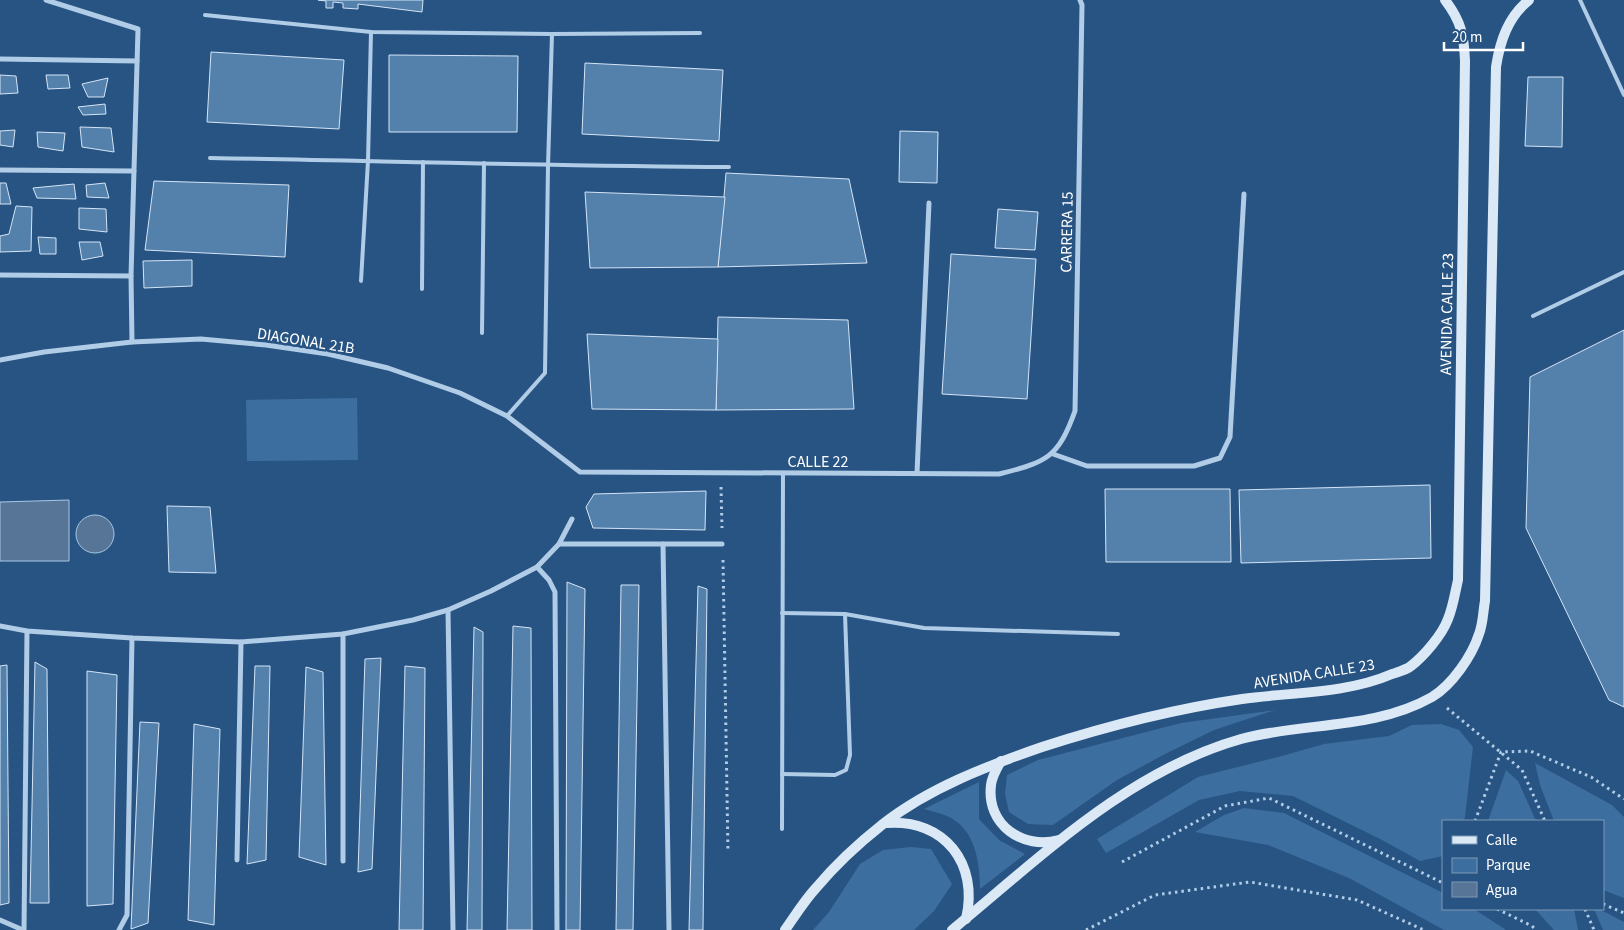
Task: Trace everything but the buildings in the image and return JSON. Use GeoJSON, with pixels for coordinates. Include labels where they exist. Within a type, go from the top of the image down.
{"type":"FeatureCollection","features":[{"type":"Feature","properties":{"kind":"street"},"geometry":{"type":"LineString","coordinates":[[46,0],[138,29],[132,342]]}},
{"type":"Feature","properties":{"kind":"street","name":"AVENIDA CALLE 23"},"geometry":{"type":"LineString","coordinates":[[785,930],[815,888],[847,854],[885,823],[930,794],[966,776],[1001,761],[1073,737],[1186,709],[1242,699],[1335,688],[1378,680],[1410,667],[1430,647],[1448,619],[1458,580],[1465,61],[1464,37],[1455,13],[1446,0]]}},
{"type":"Feature","properties":{"kind":"street"},"geometry":{"type":"LineString","coordinates":[[952,930],[1062,839],[1114,799],[1154,775],[1199,753],[1242,739],[1288,730],[1370,720],[1402,710],[1433,696],[1450,681],[1468,660],[1479,634],[1485,601],[1496,67],[1499,48],[1509,22],[1520,7],[1529,0]]}},
{"type":"Feature","properties":{"kind":"street","name":"CARRERA 15"},"geometry":{"type":"LineString","coordinates":[[1053,454],[1066,435],[1074,411],[1083,2]]}},
{"type":"Feature","properties":{"kind":"street"},"geometry":{"type":"LineString","coordinates":[[0,59],[137,61]]}},
{"type":"Feature","properties":{"kind":"street"},"geometry":{"type":"LineString","coordinates":[[0,170],[134,171]]}},
{"type":"Feature","properties":{"kind":"street"},"geometry":{"type":"LineString","coordinates":[[1053,454],[1087,466],[1194,466],[1220,458],[1230,436],[1244,194]]}},
{"type":"Feature","properties":{"kind":"street"},"geometry":{"type":"LineString","coordinates":[[917,473],[929,203]]}},
{"type":"Feature","properties":{"kind":"street"},"geometry":{"type":"LineString","coordinates":[[0,275],[132,276]]}},
{"type":"Feature","properties":{"kind":"street","name":"DIAGONAL 21B"},"geometry":{"type":"LineString","coordinates":[[0,360],[44,352],[132,342],[201,339],[266,345],[328,354],[388,368],[460,393],[507,416],[580,472]]}},
{"type":"Feature","properties":{"kind":"street","name":"CALLE 22"},"geometry":{"type":"LineString","coordinates":[[580,472],[1000,474],[1027,467],[1053,454]]}},
{"type":"Feature","properties":{"kind":"street"},"geometry":{"type":"LineString","coordinates":[[0,626],[27,631],[132,638],[241,642],[343,634],[413,620],[448,610],[537,568],[559,544],[572,519]]}},
{"type":"Feature","properties":{"kind":"street"},"geometry":{"type":"LineString","coordinates":[[559,544],[722,544]]}},
{"type":"Feature","properties":{"kind":"street"},"geometry":{"type":"LineString","coordinates":[[663,544],[669,930]]}},
{"type":"Feature","properties":{"kind":"street"},"geometry":{"type":"LineString","coordinates":[[537,568],[549,580],[555,592],[558,930]]}},
{"type":"Feature","properties":{"kind":"street"},"geometry":{"type":"LineString","coordinates":[[448,610],[453,930]]}},
{"type":"Feature","properties":{"kind":"street"},"geometry":{"type":"LineString","coordinates":[[0,920],[24,930],[27,631]]}},
{"type":"Feature","properties":{"kind":"street"},"geometry":{"type":"LineString","coordinates":[[343,634],[343,861]]}},
{"type":"Feature","properties":{"kind":"street"},"geometry":{"type":"LineString","coordinates":[[119,930],[127,914],[132,638]]}},
{"type":"Feature","properties":{"kind":"street"},"geometry":{"type":"LineString","coordinates":[[237,860],[241,642]]}},
{"type":"Feature","properties":{"kind":"street"},"geometry":{"type":"LineString","coordinates":[[1001,761],[994,772],[991,785],[991,799],[1001,823],[1017,836],[1036,843],[1049,843],[1062,839]]}},
{"type":"Feature","properties":{"kind":"street"},"geometry":{"type":"LineString","coordinates":[[885,823],[902,822],[918,825],[934,832],[958,854],[969,886],[970,903],[966,919]]}},
{"type":"Feature","properties":{"kind":"lane"},"geometry":{"type":"LineString","coordinates":[[1580,0],[1624,95]]}},
{"type":"Feature","properties":{"kind":"lane"},"geometry":{"type":"LineString","coordinates":[[205,16],[371,32],[552,34],[700,32]]}},
{"type":"Feature","properties":{"kind":"lane"},"geometry":{"type":"LineString","coordinates":[[362,281],[368,161],[371,32]]}},
{"type":"Feature","properties":{"kind":"lane"},"geometry":{"type":"LineString","coordinates":[[507,416],[546,373],[548,166],[552,34]]}},
{"type":"Feature","properties":{"kind":"lane"},"geometry":{"type":"LineString","coordinates":[[210,158],[548,166],[729,167]]}},
{"type":"Feature","properties":{"kind":"lane"},"geometry":{"type":"LineString","coordinates":[[422,289],[423,162]]}},
{"type":"Feature","properties":{"kind":"lane"},"geometry":{"type":"LineString","coordinates":[[482,333],[484,163]]}},
{"type":"Feature","properties":{"kind":"lane"},"geometry":{"type":"LineString","coordinates":[[1533,316],[1624,272]]}},
{"type":"Feature","properties":{"kind":"lane"},"geometry":{"type":"LineString","coordinates":[[782,474],[782,829]]}},
{"type":"Feature","properties":{"kind":"lane"},"geometry":{"type":"LineString","coordinates":[[782,613],[845,614],[924,628],[1118,634]]}},
{"type":"Feature","properties":{"kind":"lane"},"geometry":{"type":"LineString","coordinates":[[782,774],[835,775],[846,770],[850,755],[845,614]]}},
{"type":"Feature","properties":{"kind":"path"},"geometry":{"type":"LineString","coordinates":[[721,474],[728,852]]}},
{"type":"Feature","properties":{"kind":"path"},"geometry":{"type":"LineString","coordinates":[[1433,696],[1522,770],[1545,820]]}},
{"type":"Feature","properties":{"kind":"path"},"geometry":{"type":"LineString","coordinates":[[1501,752],[1530,751],[1591,777],[1624,799]]}},
{"type":"Feature","properties":{"kind":"path"},"geometry":{"type":"LineString","coordinates":[[1475,820],[1501,752]]}},
{"type":"Feature","properties":{"kind":"path"},"geometry":{"type":"LineString","coordinates":[[1122,862],[1225,806],[1269,798],[1442,883]]}},
{"type":"Feature","properties":{"kind":"path"},"geometry":{"type":"LineString","coordinates":[[1086,930],[1155,894],[1250,882],[1357,900],[1424,930]]}},
{"type":"Feature","properties":{"kind":"path"},"geometry":{"type":"LineString","coordinates":[[1604,904],[1624,913]]}},
{"type":"Feature","properties":{"kind":"path"},"geometry":{"type":"LineString","coordinates":[[1499,910],[1532,926],[1536,930]]}},
{"type":"Feature","properties":{"kind":"path"},"geometry":{"type":"LineString","coordinates":[[1584,910],[1594,930]]}},
{"type":"Feature","properties":{"kind":"green space"},"geometry":{"type":"Polygon","coordinates":[[[357,398],[358,460],[247,461],[246,400],[357,398]]]}},
{"type":"Feature","properties":{"kind":"green space"},"geometry":{"type":"Polygon","coordinates":[[[1275,710],[1214,730],[1165,754],[1117,780],[1053,825],[1028,824],[1009,812],[1005,794],[1007,775],[1038,760],[1181,723],[1275,710]]]}},
{"type":"Feature","properties":{"kind":"green space"},"geometry":{"type":"Polygon","coordinates":[[[1441,724],[1459,730],[1473,747],[1465,817],[1464,820],[1442,820],[1442,856],[1420,861],[1293,796],[1240,791],[1199,800],[1106,853],[1097,839],[1198,777],[1324,744],[1389,736],[1412,725],[1441,724]]]}},
{"type":"Feature","properties":{"kind":"green space"},"geometry":{"type":"Polygon","coordinates":[[[1535,763],[1612,805],[1624,817],[1624,898],[1604,890],[1604,820],[1554,820],[1540,785],[1535,763]]]}},
{"type":"Feature","properties":{"kind":"green space"},"geometry":{"type":"Polygon","coordinates":[[[1506,770],[1518,781],[1536,820],[1488,820],[1506,770]]]}},
{"type":"Feature","properties":{"kind":"green space"},"geometry":{"type":"Polygon","coordinates":[[[979,782],[979,819],[999,840],[1025,854],[980,889],[977,857],[970,837],[956,821],[947,816],[924,809],[979,782]]]}},
{"type":"Feature","properties":{"kind":"green space"},"geometry":{"type":"Polygon","coordinates":[[[1244,808],[1284,813],[1442,892],[1442,910],[1476,910],[1506,930],[1444,930],[1349,878],[1268,845],[1195,832],[1224,815],[1244,808]]]}},
{"type":"Feature","properties":{"kind":"green space"},"geometry":{"type":"Polygon","coordinates":[[[911,847],[931,849],[952,884],[934,911],[914,930],[813,930],[829,912],[860,864],[883,850],[911,847]]]}},
{"type":"Feature","properties":{"kind":"green space"},"geometry":{"type":"Polygon","coordinates":[[[1536,910],[1574,910],[1578,930],[1554,930],[1536,910]]]}},
{"type":"Feature","properties":{"kind":"green space"},"geometry":{"type":"Polygon","coordinates":[[[1594,910],[1601,910],[1624,922],[1624,930],[1603,930],[1594,910]]]}},
{"type":"Feature","properties":{"kind":"water"},"geometry":{"type":"Polygon","coordinates":[[[69,500],[69,561],[0,561],[0,502],[69,500]]]}},
{"type":"Feature","properties":{"kind":"water"},"geometry":{"type":"Polygon","coordinates":[[[95,515],[108,521],[114,534],[108,547],[95,553],[82,547],[76,534],[82,521],[95,515]]]}}]}
